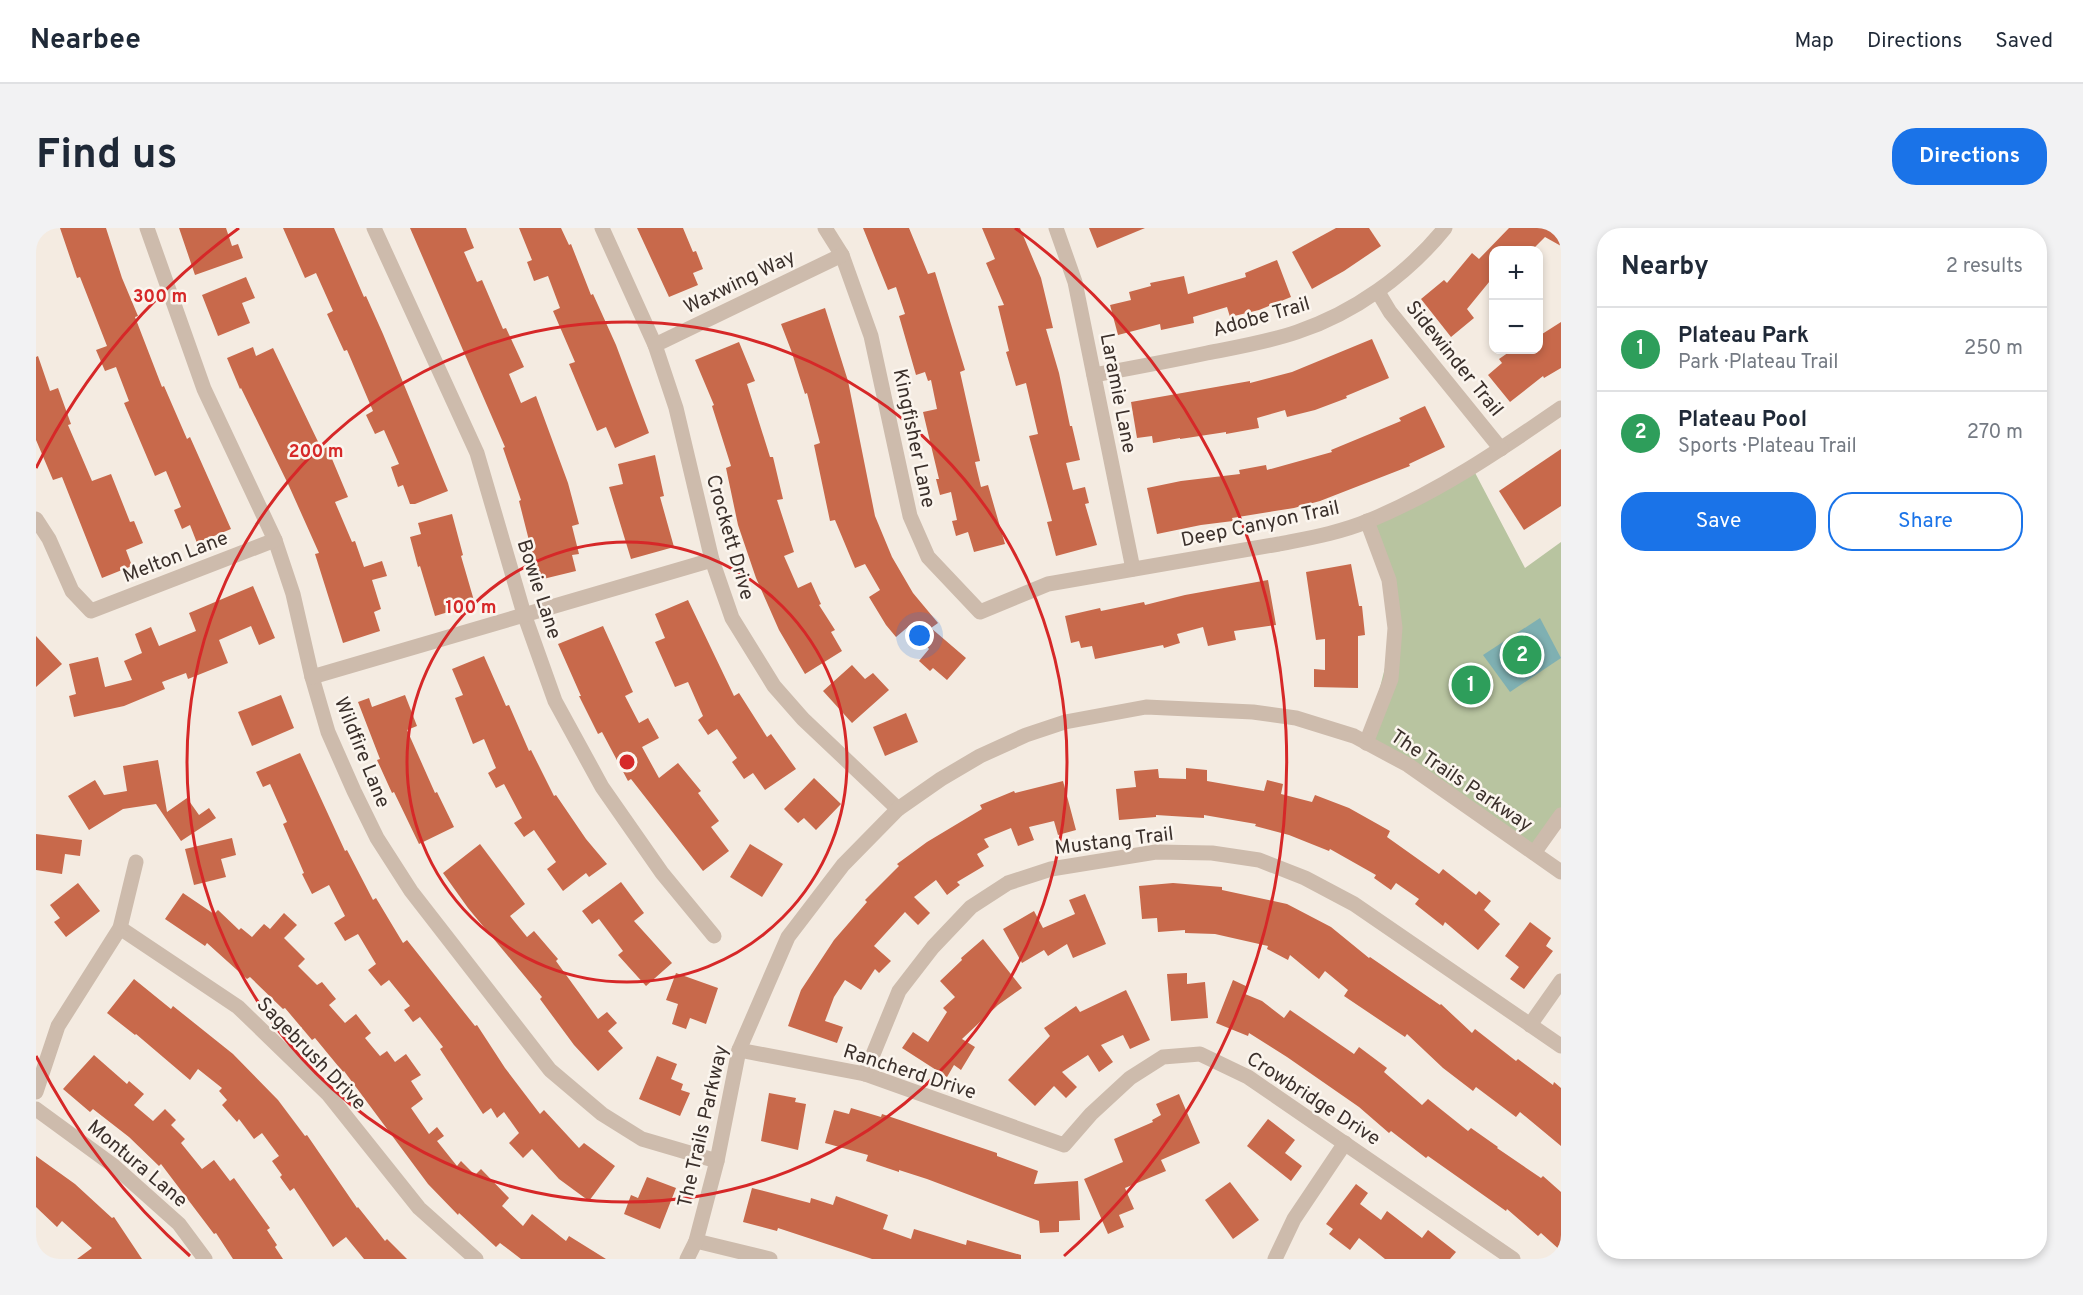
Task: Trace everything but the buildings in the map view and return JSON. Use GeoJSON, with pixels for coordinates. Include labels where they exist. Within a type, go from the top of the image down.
{"type":"FeatureCollection","features":[{"type":"Feature","properties":{"kind":"street","name":"Wildfire Lane"},"geometry":{"type":"LineString","coordinates":[[147,228],[204,389],[275,540],[293,594],[312,677],[328,732],[377,838],[411,891],[550,1070],[602,1114],[642,1139],[717,1161]]}},
{"type":"Feature","properties":{"kind":"street","name":"Bowie Lane"},"geometry":{"type":"LineString","coordinates":[[374,228],[477,453],[524,614],[555,701],[603,788],[662,873],[714,936]]}},
{"type":"Feature","properties":{"kind":"street","name":"Crockett Drive"},"geometry":{"type":"LineString","coordinates":[[602,228],[655,345],[676,408],[712,560],[732,618],[774,686],[803,719],[898,809]]}},
{"type":"Feature","properties":{"kind":"street","name":"Kingfisher Lane"},"geometry":{"type":"LineString","coordinates":[[825,228],[842,255],[871,336],[909,516],[928,557],[980,612]]}},
{"type":"Feature","properties":{"kind":"street","name":"Laramie Lane"},"geometry":{"type":"LineString","coordinates":[[1056,228],[1075,282],[1133,569]]}},
{"type":"Feature","properties":{"kind":"street","name":"Adobe Trail"},"geometry":{"type":"LineString","coordinates":[[1094,375],[1250,345],[1297,332],[1337,315],[1378,292],[1430,247],[1444,228]]}},
{"type":"Feature","properties":{"kind":"street","name":"Waxwing Way"},"geometry":{"type":"LineString","coordinates":[[655,345],[842,255]]}},
{"type":"Feature","properties":{"kind":"street","name":"Sidewinder Trail"},"geometry":{"type":"LineString","coordinates":[[1378,292],[1390,312],[1501,449]]}},
{"type":"Feature","properties":{"kind":"street","name":"Deep Canyon Trail"},"geometry":{"type":"LineString","coordinates":[[980,612],[1048,584],[1298,541],[1367,522],[1434,489],[1501,449],[1561,408]]}},
{"type":"Feature","properties":{"kind":"street","name":"Melton Lane"},"geometry":{"type":"LineString","coordinates":[[36,519],[49,539],[72,591],[91,611],[275,540]]}},
{"type":"Feature","properties":{"kind":"street"},"geometry":{"type":"LineString","coordinates":[[1366,743],[1390,679],[1395,628],[1389,580],[1367,522]]}},
{"type":"Feature","properties":{"kind":"street"},"geometry":{"type":"LineString","coordinates":[[312,677],[712,560]]}},
{"type":"Feature","properties":{"kind":"street","name":"The Trails Parkway"},"geometry":{"type":"LineString","coordinates":[[687,1259],[696,1241],[717,1161],[739,1050],[788,937],[843,865],[898,809],[941,779],[980,756],[1026,735],[1065,722],[1146,707],[1252,712],[1296,718],[1354,736],[1408,765],[1561,872]]}},
{"type":"Feature","properties":{"kind":"street"},"geometry":{"type":"LineString","coordinates":[[1534,853],[1561,815]]}},
{"type":"Feature","properties":{"kind":"street","name":"Mustang Trail"},"geometry":{"type":"LineString","coordinates":[[866,1074],[899,992],[933,947],[971,907],[1008,883],[1051,868],[1156,852],[1212,853],[1259,860],[1305,878],[1354,904],[1561,1046]]}},
{"type":"Feature","properties":{"kind":"street"},"geometry":{"type":"LineString","coordinates":[[36,1092],[58,1026],[120,928],[136,862]]}},
{"type":"Feature","properties":{"kind":"street","name":"Sagebrush Drive"},"geometry":{"type":"LineString","coordinates":[[120,928],[238,1007],[328,1094],[419,1208],[476,1259]]}},
{"type":"Feature","properties":{"kind":"street"},"geometry":{"type":"LineString","coordinates":[[1530,1025],[1561,981]]}},
{"type":"Feature","properties":{"kind":"street","name":"Rancherd Drive"},"geometry":{"type":"LineString","coordinates":[[739,1050],[866,1074],[1064,1145]]}},
{"type":"Feature","properties":{"kind":"street","name":"Crowbridge Drive"},"geometry":{"type":"LineString","coordinates":[[1064,1145],[1091,1114],[1130,1078],[1163,1057],[1200,1054],[1248,1077],[1513,1259]]}},
{"type":"Feature","properties":{"kind":"street","name":"Montura Lane"},"geometry":{"type":"LineString","coordinates":[[36,1109],[114,1166],[179,1224],[205,1259]]}},
{"type":"Feature","properties":{"kind":"street"},"geometry":{"type":"LineString","coordinates":[[1275,1259],[1294,1219],[1345,1143]]}},
{"type":"Feature","properties":{"kind":"street"},"geometry":{"type":"LineString","coordinates":[[696,1241],[770,1259]]}},
{"type":"Feature","properties":{"kind":"green space"},"geometry":{"type":"Polygon","coordinates":[[[1472,467],[1525,568],[1561,542],[1561,814],[1534,853],[1366,743],[1395,628],[1367,521],[1472,467]]]}},
{"type":"Feature","properties":{"kind":"water"},"geometry":{"type":"Polygon","coordinates":[[[1540,618],[1561,658],[1510,692],[1483,655],[1540,618]]]}},
{"type":"Feature","properties":{"kind":"place","name":"Plateau Pool"},"geometry":{"type":"Point","coordinates":[1522,655]}},
{"type":"Feature","properties":{"kind":"place","name":"Plateau Park"},"geometry":{"type":"Point","coordinates":[1471,685]}}]}
